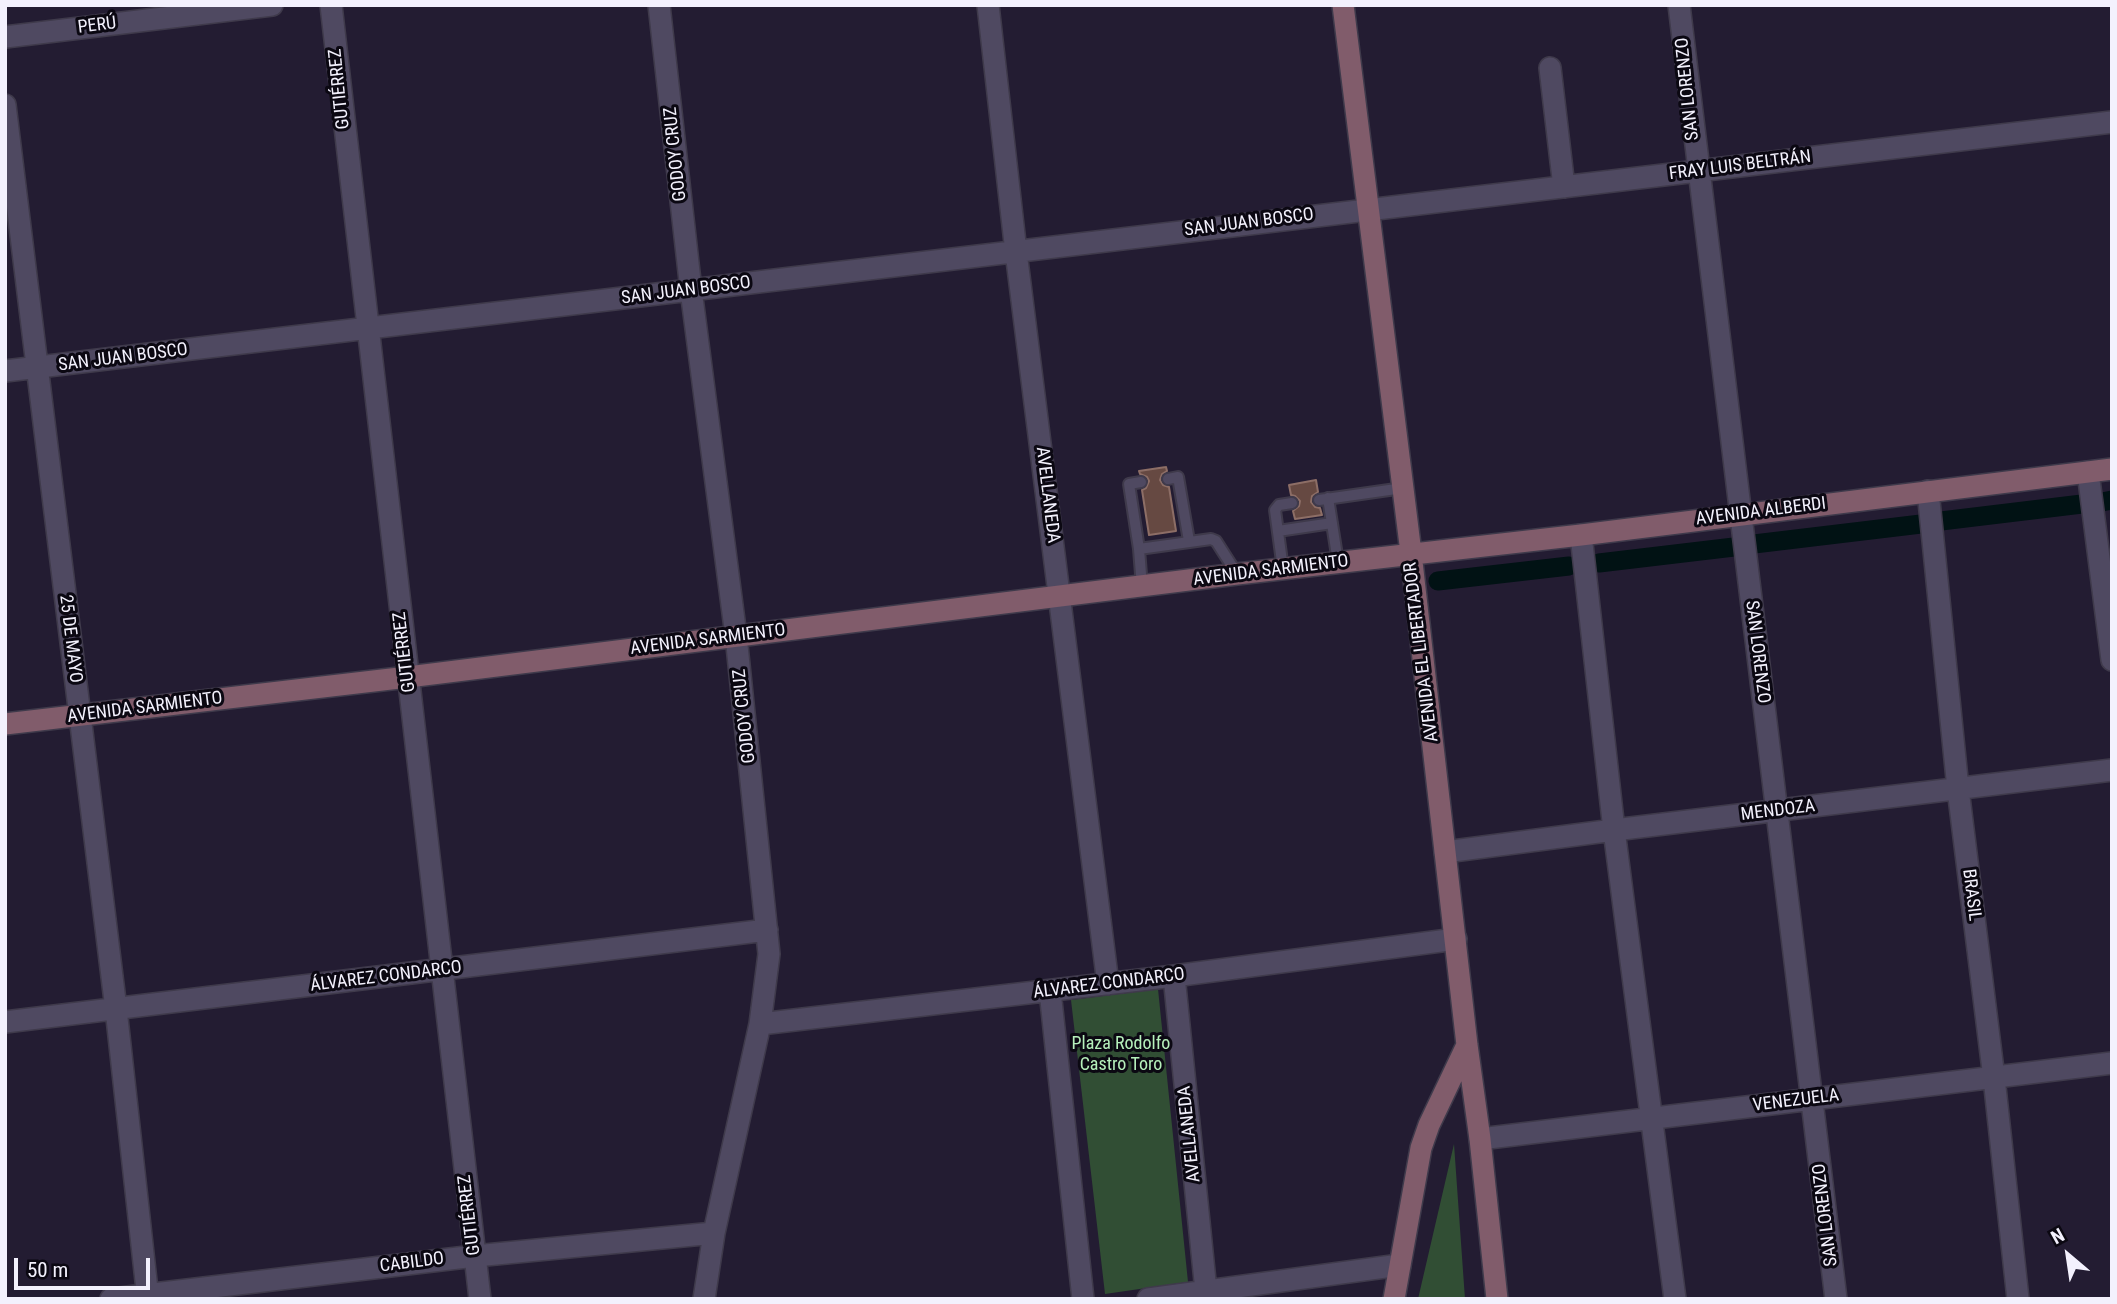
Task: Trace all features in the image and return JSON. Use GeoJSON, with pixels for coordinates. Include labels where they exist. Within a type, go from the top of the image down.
{"type":"FeatureCollection","features":[{"type":"Feature","properties":{"kind":"main road","name":"AVENIDA EL LIBERTADOR"},"geometry":{"type":"LineString","coordinates":[[1343,5],[1411,553],[1497,1299]]}},
{"type":"Feature","properties":{"kind":"main road","name":"AVENIDA ALBERDI"},"geometry":{"type":"LineString","coordinates":[[1411,553],[1581,535],[2112,469]]}},
{"type":"Feature","properties":{"kind":"main road","name":"AVENIDA SARMIENTO"},"geometry":{"type":"LineString","coordinates":[[5,724],[1411,553]]}},
{"type":"Feature","properties":{"kind":"main road"},"geometry":{"type":"LineString","coordinates":[[1394,1299],[1421,1148],[1467,1045]]}},
{"type":"Feature","properties":{"kind":"street","name":"PERÚ"},"geometry":{"type":"LineString","coordinates":[[5,37],[272,5]]}},
{"type":"Feature","properties":{"kind":"street","name":"GUTIÉRREZ"},"geometry":{"type":"LineString","coordinates":[[331,5],[480,1299]]}},
{"type":"Feature","properties":{"kind":"street","name":"GODOY CRUZ"},"geometry":{"type":"LineString","coordinates":[[659,5],[691,290],[736,636],[769,954],[760,1024],[714,1233],[704,1299]]}},
{"type":"Feature","properties":{"kind":"street","name":"AVELLANEDA"},"geometry":{"type":"LineString","coordinates":[[988,5],[1016,252],[1108,984]]}},
{"type":"Feature","properties":{"kind":"street","name":"SAN LORENZO"},"geometry":{"type":"LineString","coordinates":[[1679,5],[1836,1299]]}},
{"type":"Feature","properties":{"kind":"street"},"geometry":{"type":"LineString","coordinates":[[1550,68],[1564,187]]}},
{"type":"Feature","properties":{"kind":"street","name":"25 DE MAYO"},"geometry":{"type":"LineString","coordinates":[[5,105],[116,1009],[147,1296]]}},
{"type":"Feature","properties":{"kind":"street","name":"FRAY LUIS BELTRÁN"},"geometry":{"type":"LineString","coordinates":[[1368,209],[2112,122]]}},
{"type":"Feature","properties":{"kind":"street","name":"SAN JUAN BOSCO"},"geometry":{"type":"LineString","coordinates":[[5,371],[1368,209]]}},
{"type":"Feature","properties":{"kind":"street"},"geometry":{"type":"LineString","coordinates":[[2088,472],[2112,660]]}},
{"type":"Feature","properties":{"kind":"street","name":"BRASIL"},"geometry":{"type":"LineString","coordinates":[[1928,491],[1958,789],[2018,1299]]}},
{"type":"Feature","properties":{"kind":"street"},"geometry":{"type":"LineString","coordinates":[[1581,535],[1614,830],[1675,1299]]}},
{"type":"Feature","properties":{"kind":"street","name":"MENDOZA"},"geometry":{"type":"LineString","coordinates":[[1445,852],[2112,770]]}},
{"type":"Feature","properties":{"kind":"street","name":"ÁLVAREZ CONDARCO"},"geometry":{"type":"LineString","coordinates":[[5,1022],[767,930]]}},
{"type":"Feature","properties":{"kind":"street","name":"ÁLVAREZ CONDARCO"},"geometry":{"type":"LineString","coordinates":[[760,1024],[1174,976],[1456,939]]}},
{"type":"Feature","properties":{"kind":"street","name":"AVELLANEDA"},"geometry":{"type":"LineString","coordinates":[[1174,976],[1206,1291]]}},
{"type":"Feature","properties":{"kind":"street"},"geometry":{"type":"LineString","coordinates":[[1050,991],[1083,1299]]}},
{"type":"Feature","properties":{"kind":"street","name":"VENEZUELA"},"geometry":{"type":"LineString","coordinates":[[1480,1139],[2112,1063]]}},
{"type":"Feature","properties":{"kind":"street","name":"CABILDO"},"geometry":{"type":"LineString","coordinates":[[111,1299],[475,1256],[714,1233]]}},
{"type":"Feature","properties":{"kind":"street"},"geometry":{"type":"LineString","coordinates":[[1148,1299],[1400,1265]]}},
{"type":"Feature","properties":{"kind":"lane"},"geometry":{"type":"LineString","coordinates":[[1168,479],[1178,477],[1179,516],[1189,541]]}},
{"type":"Feature","properties":{"kind":"lane"},"geometry":{"type":"LineString","coordinates":[[1141,482],[1129,484],[1141,522],[1139,549],[1142,587]]}},
{"type":"Feature","properties":{"kind":"lane"},"geometry":{"type":"LineString","coordinates":[[1338,562],[1332,523],[1324,499],[1403,488]]}},
{"type":"Feature","properties":{"kind":"lane"},"geometry":{"type":"LineString","coordinates":[[1283,569],[1275,510],[1276,507],[1292,503]]}},
{"type":"Feature","properties":{"kind":"lane"},"geometry":{"type":"LineString","coordinates":[[1278,531],[1332,523]]}},
{"type":"Feature","properties":{"kind":"lane"},"geometry":{"type":"LineString","coordinates":[[1139,549],[1206,539],[1216,541],[1237,574]]}},
{"type":"Feature","properties":{"kind":"green space","name":"Plaza Rodolfo Castro Toro"},"geometry":{"type":"Polygon","coordinates":[[[1158,989],[1188,1282],[1105,1294],[1071,1000],[1158,989]]]}},
{"type":"Feature","properties":{"kind":"green space"},"geometry":{"type":"Polygon","coordinates":[[[1454,1144],[1465,1299],[1418,1299],[1454,1144]]]}},
{"type":"Feature","properties":{"kind":"building"},"geometry":{"type":"Polygon","coordinates":[[[1166,467],[1167,471],[1162,474],[1160,480],[1163,485],[1169,487],[1176,531],[1149,535],[1142,490],[1149,481],[1139,471],[1166,467]]]}},
{"type":"Feature","properties":{"kind":"building"},"geometry":{"type":"Polygon","coordinates":[[[1316,480],[1318,492],[1312,496],[1311,502],[1320,508],[1322,515],[1295,519],[1293,511],[1300,501],[1291,495],[1289,485],[1316,480]]]}},
{"type":"Feature","properties":{"kind":"waterway"},"geometry":{"type":"LineString","coordinates":[[2102,502],[2112,500]]}},
{"type":"Feature","properties":{"kind":"waterway"},"geometry":{"type":"LineString","coordinates":[[1941,521],[2082,504]]}},
{"type":"Feature","properties":{"kind":"waterway"},"geometry":{"type":"LineString","coordinates":[[1754,544],[1921,524]]}},
{"type":"Feature","properties":{"kind":"waterway"},"geometry":{"type":"LineString","coordinates":[[1599,563],[1734,547]]}},
{"type":"Feature","properties":{"kind":"waterway"},"geometry":{"type":"LineString","coordinates":[[1438,581],[1569,566]]}}]}
